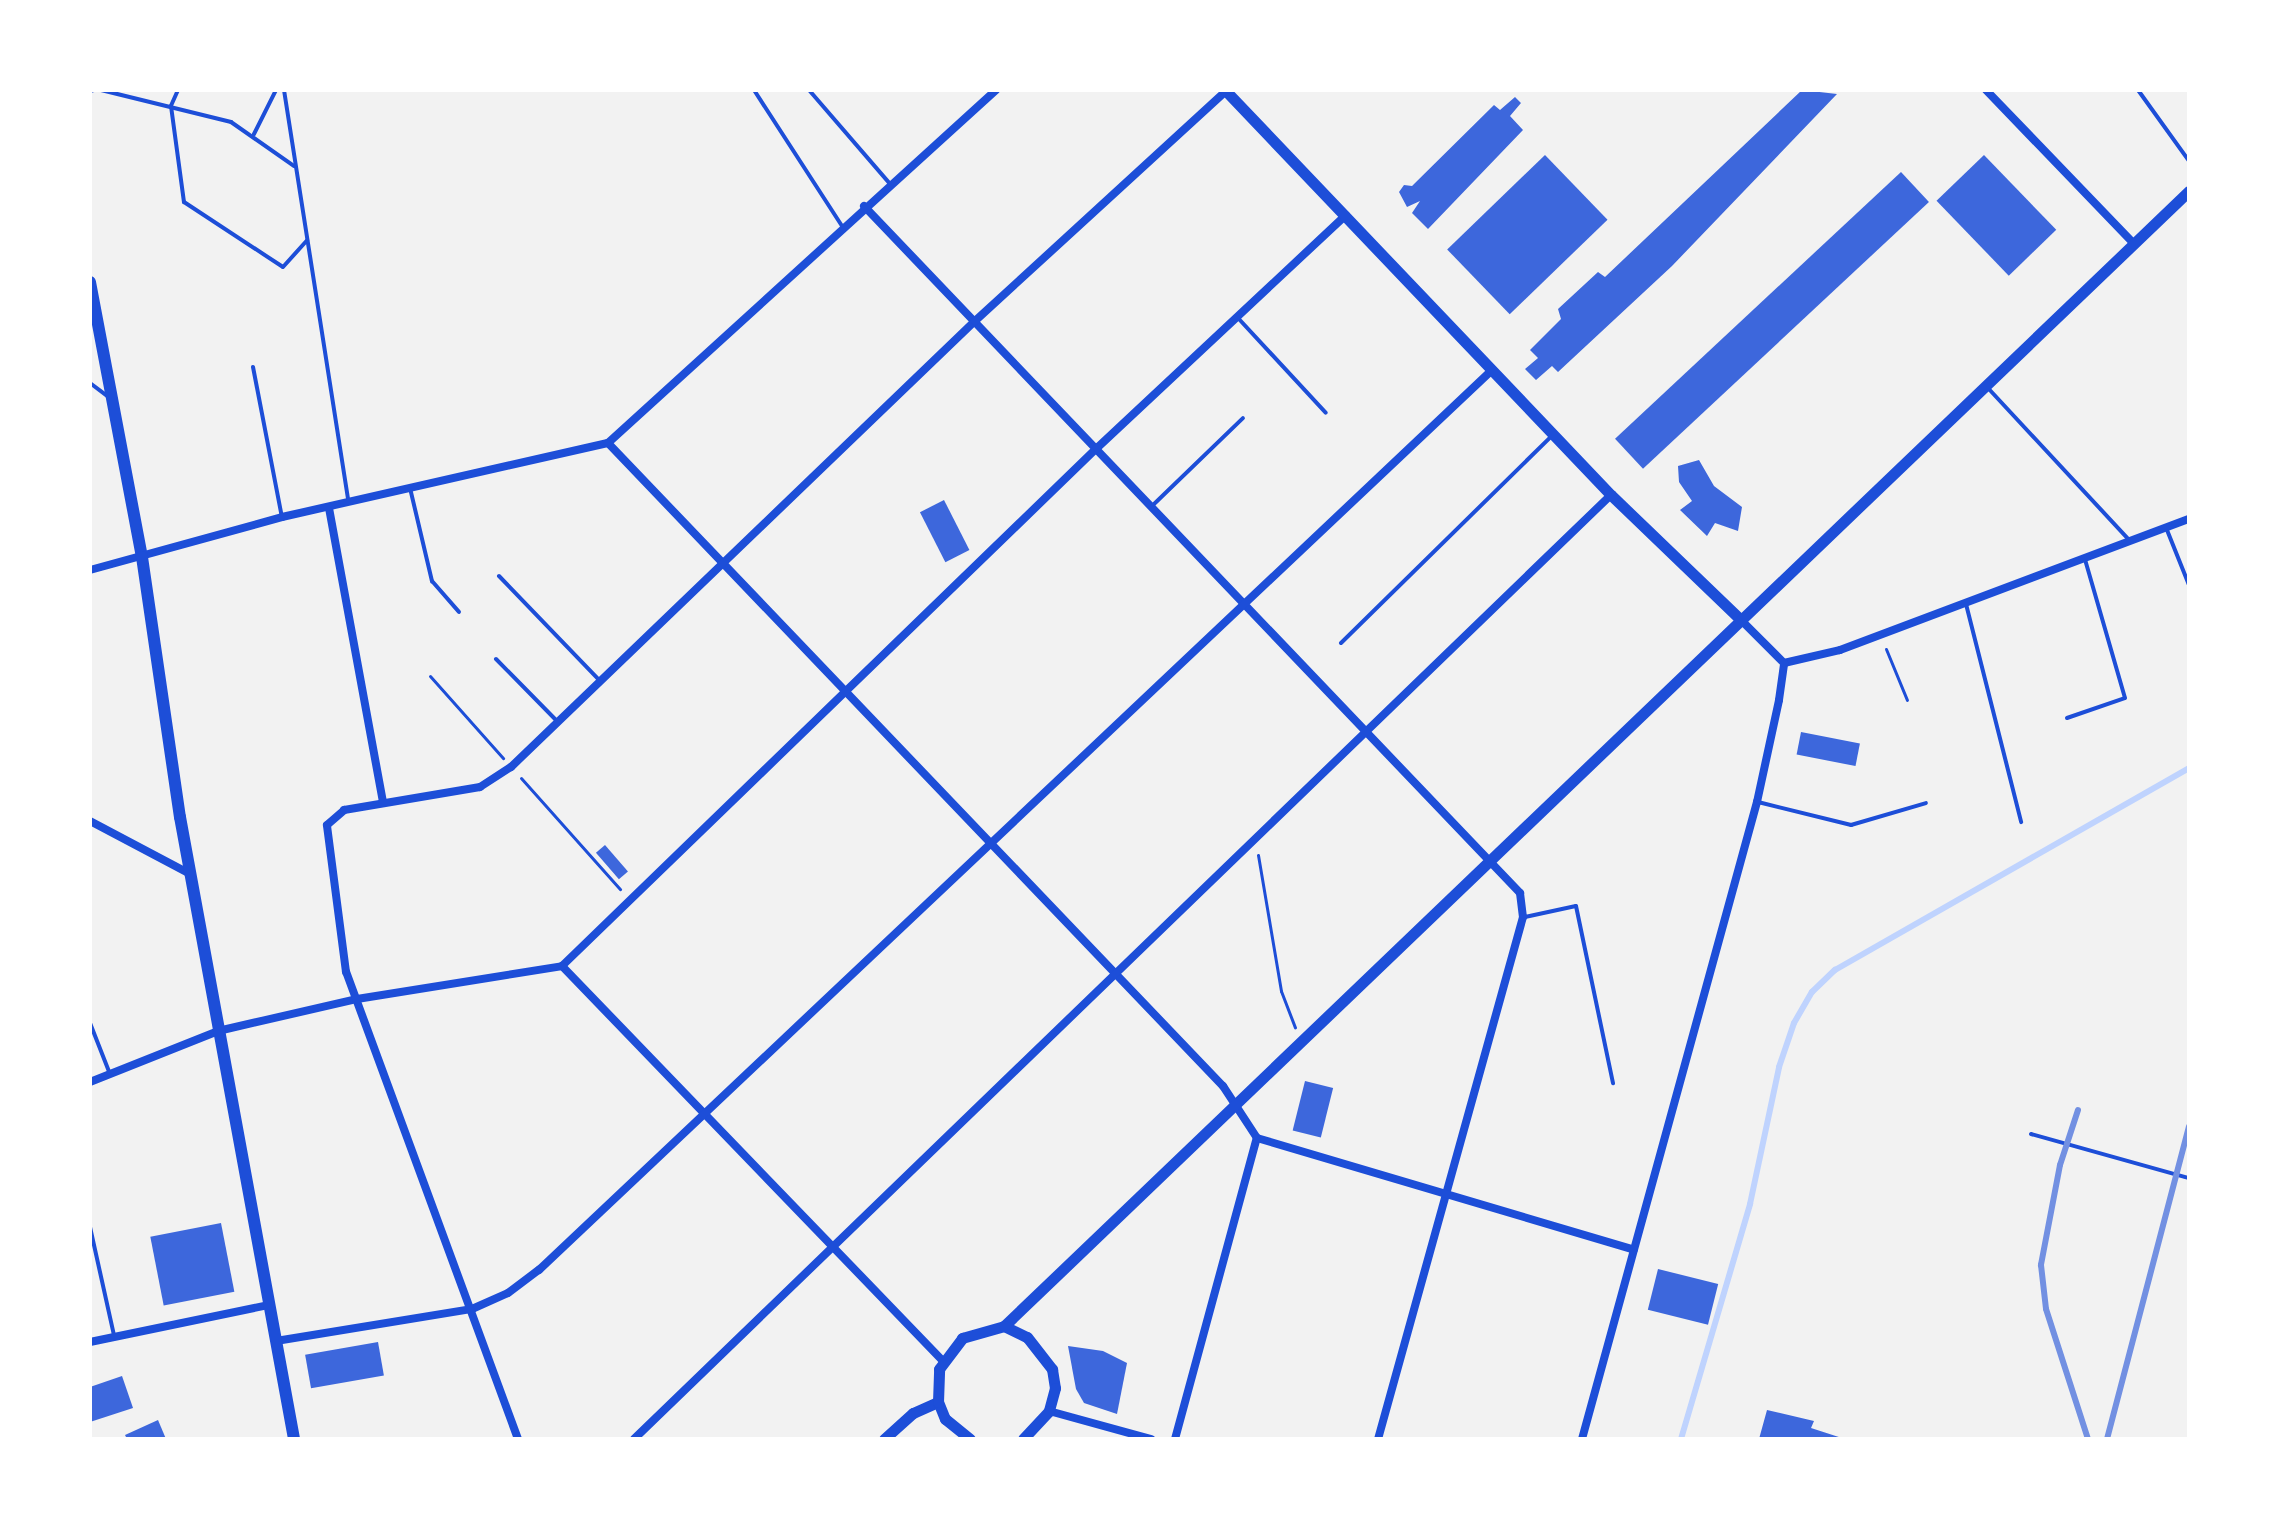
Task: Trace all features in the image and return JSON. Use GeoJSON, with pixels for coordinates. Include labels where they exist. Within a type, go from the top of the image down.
{"type":"FeatureCollection","features":[{"type":"Feature","properties":{"kind":"main road"},"geometry":{"type":"LineString","coordinates":[[90,282],[142,557],[218,1031],[294,1439]]}},
{"type":"Feature","properties":{"kind":"street"},"geometry":{"type":"LineString","coordinates":[[90,570],[282,517],[608,443],[842,226],[996,90]]}},
{"type":"Feature","properties":{"kind":"street"},"geometry":{"type":"LineString","coordinates":[[518,1439],[346,972],[327,825],[344,810],[480,787],[511,767],[975,321],[1226,90],[1611,495],[1784,663]]}},
{"type":"Feature","properties":{"kind":"street"},"geometry":{"type":"LineString","coordinates":[[1986,90],[2133,243]]}},
{"type":"Feature","properties":{"kind":"street"},"geometry":{"type":"LineString","coordinates":[[970,1439],[951,1426],[938,1402],[942,1360],[962,1338],[1004,1326],[2189,191]]}},
{"type":"Feature","properties":{"kind":"street"},"geometry":{"type":"LineString","coordinates":[[864,206],[1490,858],[1520,893],[1523,917],[1378,1439]]}},
{"type":"Feature","properties":{"kind":"street"},"geometry":{"type":"LineString","coordinates":[[90,1082],[218,1031],[357,999],[562,966],[1097,448],[1346,215]]}},
{"type":"Feature","properties":{"kind":"street"},"geometry":{"type":"LineString","coordinates":[[276,1341],[472,1309],[508,1293],[539,1270],[1491,371]]}},
{"type":"Feature","properties":{"kind":"street"},"geometry":{"type":"LineString","coordinates":[[608,443],[1118,975],[1236,1105],[1257,1138],[1634,1250]]}},
{"type":"Feature","properties":{"kind":"street"},"geometry":{"type":"LineString","coordinates":[[634,1439],[1257,843],[1611,495]]}},
{"type":"Feature","properties":{"kind":"street"},"geometry":{"type":"LineString","coordinates":[[329,508],[383,802]]}},
{"type":"Feature","properties":{"kind":"street"},"geometry":{"type":"LineString","coordinates":[[1784,663],[1966,604],[2189,519]]}},
{"type":"Feature","properties":{"kind":"street"},"geometry":{"type":"LineString","coordinates":[[1582,1439],[1757,802],[1784,663]]}},
{"type":"Feature","properties":{"kind":"street"},"geometry":{"type":"LineString","coordinates":[[90,821],[193,876]]}},
{"type":"Feature","properties":{"kind":"street"},"geometry":{"type":"LineString","coordinates":[[562,966],[942,1360]]}},
{"type":"Feature","properties":{"kind":"street"},"geometry":{"type":"LineString","coordinates":[[1175,1439],[1257,1138]]}},
{"type":"Feature","properties":{"kind":"street"},"geometry":{"type":"LineString","coordinates":[[90,1342],[269,1305]]}},
{"type":"Feature","properties":{"kind":"street"},"geometry":{"type":"LineString","coordinates":[[1004,1326],[1027,1337],[1052,1369],[1055,1388],[1049,1411],[1023,1439]]}},
{"type":"Feature","properties":{"kind":"street"},"geometry":{"type":"LineString","coordinates":[[884,1439],[913,1413],[938,1402]]}},
{"type":"Feature","properties":{"kind":"street"},"geometry":{"type":"LineString","coordinates":[[1049,1411],[1151,1439]]}},
{"type":"Feature","properties":{"kind":"lane"},"geometry":{"type":"LineString","coordinates":[[101,90],[171,106],[254,134],[296,167]]}},
{"type":"Feature","properties":{"kind":"lane"},"geometry":{"type":"LineString","coordinates":[[178,90],[171,106],[184,202],[283,267],[307,240]]}},
{"type":"Feature","properties":{"kind":"lane"},"geometry":{"type":"LineString","coordinates":[[254,134],[276,90]]}},
{"type":"Feature","properties":{"kind":"lane"},"geometry":{"type":"LineString","coordinates":[[284,90],[349,503]]}},
{"type":"Feature","properties":{"kind":"lane"},"geometry":{"type":"LineString","coordinates":[[754,90],[842,226]]}},
{"type":"Feature","properties":{"kind":"lane"},"geometry":{"type":"LineString","coordinates":[[809,90],[890,184]]}},
{"type":"Feature","properties":{"kind":"lane"},"geometry":{"type":"LineString","coordinates":[[2138,90],[2189,161]]}},
{"type":"Feature","properties":{"kind":"lane"},"geometry":{"type":"LineString","coordinates":[[1238,318],[1326,413]]}},
{"type":"Feature","properties":{"kind":"lane"},"geometry":{"type":"LineString","coordinates":[[253,367],[282,517]]}},
{"type":"Feature","properties":{"kind":"lane"},"geometry":{"type":"LineString","coordinates":[[90,383],[110,399]]}},
{"type":"Feature","properties":{"kind":"lane"},"geometry":{"type":"LineString","coordinates":[[1985,385],[2130,541]]}},
{"type":"Feature","properties":{"kind":"lane"},"geometry":{"type":"LineString","coordinates":[[1152,506],[1243,418]]}},
{"type":"Feature","properties":{"kind":"lane"},"geometry":{"type":"LineString","coordinates":[[1341,643],[1553,435]]}},
{"type":"Feature","properties":{"kind":"lane"},"geometry":{"type":"LineString","coordinates":[[410,488],[432,581],[459,612]]}},
{"type":"Feature","properties":{"kind":"lane"},"geometry":{"type":"LineString","coordinates":[[2166,528],[2189,585]]}},
{"type":"Feature","properties":{"kind":"lane"},"geometry":{"type":"LineString","coordinates":[[2067,718],[2125,698],[2085,559]]}},
{"type":"Feature","properties":{"kind":"lane"},"geometry":{"type":"LineString","coordinates":[[499,576],[600,681]]}},
{"type":"Feature","properties":{"kind":"lane"},"geometry":{"type":"LineString","coordinates":[[1966,604],[2021,822]]}},
{"type":"Feature","properties":{"kind":"lane"},"geometry":{"type":"LineString","coordinates":[[496,659],[558,722]]}},
{"type":"Feature","properties":{"kind":"lane"},"geometry":{"type":"LineString","coordinates":[[1757,802],[1851,825],[1926,803]]}},
{"type":"Feature","properties":{"kind":"lane"},"geometry":{"type":"LineString","coordinates":[[1523,917],[1576,906],[1613,1083]]}},
{"type":"Feature","properties":{"kind":"lane"},"geometry":{"type":"LineString","coordinates":[[90,1023],[110,1074]]}},
{"type":"Feature","properties":{"kind":"lane"},"geometry":{"type":"LineString","coordinates":[[2031,1134],[2189,1178]]}},
{"type":"Feature","properties":{"kind":"lane"},"geometry":{"type":"LineString","coordinates":[[90,1227],[114,1335]]}},
{"type":"Feature","properties":{"kind":"path"},"geometry":{"type":"LineString","coordinates":[[1880,634],[1907,700]]}},
{"type":"Feature","properties":{"kind":"path"},"geometry":{"type":"LineString","coordinates":[[430,676],[630,901]]}},
{"type":"Feature","properties":{"kind":"path"},"geometry":{"type":"LineString","coordinates":[[1257,843],[1281,991],[1302,1043]]}},
{"type":"Feature","properties":{"kind":"building"},"geometry":{"type":"Polygon","coordinates":[[[1802,90],[1837,94],[1672,266],[1558,372],[1552,366],[1536,380],[1525,369],[1538,358],[1530,350],[1561,319],[1558,309],[1598,272],[1605,277],[1802,90]]]}},
{"type":"Feature","properties":{"kind":"building"},"geometry":{"type":"Polygon","coordinates":[[[1515,97],[1521,103],[1510,116],[1523,130],[1428,229],[1412,213],[1420,201],[1407,207],[1399,192],[1404,185],[1412,186],[1494,105],[1500,110],[1515,97]]]}},
{"type":"Feature","properties":{"kind":"building"},"geometry":{"type":"Polygon","coordinates":[[[1545,155],[1608,220],[1510,314],[1447,249],[1545,155]]]}},
{"type":"Feature","properties":{"kind":"building"},"geometry":{"type":"Polygon","coordinates":[[[1984,155],[2056,230],[2009,276],[1937,201],[1984,155]]]}},
{"type":"Feature","properties":{"kind":"building"},"geometry":{"type":"Polygon","coordinates":[[[1901,172],[1929,202],[1643,469],[1615,439],[1901,172]]]}},
{"type":"Feature","properties":{"kind":"building"},"geometry":{"type":"Polygon","coordinates":[[[1699,460],[1714,486],[1742,507],[1738,531],[1715,523],[1707,536],[1680,510],[1692,501],[1679,482],[1678,466],[1699,460]]]}},
{"type":"Feature","properties":{"kind":"building"},"geometry":{"type":"Polygon","coordinates":[[[944,500],[969,550],[945,562],[920,512],[944,500]]]}},
{"type":"Feature","properties":{"kind":"building"},"geometry":{"type":"Polygon","coordinates":[[[1801,732],[1860,743],[1856,766],[1797,755],[1801,732]]]}},
{"type":"Feature","properties":{"kind":"building"},"geometry":{"type":"Polygon","coordinates":[[[605,845],[628,871],[619,879],[596,853],[605,845]]]}},
{"type":"Feature","properties":{"kind":"building"},"geometry":{"type":"Polygon","coordinates":[[[1305,1081],[1333,1088],[1321,1138],[1293,1130],[1305,1081]]]}},
{"type":"Feature","properties":{"kind":"building"},"geometry":{"type":"Polygon","coordinates":[[[221,1223],[234,1292],[164,1305],[150,1237],[221,1223]]]}},
{"type":"Feature","properties":{"kind":"building"},"geometry":{"type":"Polygon","coordinates":[[[1658,1269],[1718,1284],[1708,1325],[1648,1310],[1658,1269]]]}},
{"type":"Feature","properties":{"kind":"building"},"geometry":{"type":"Polygon","coordinates":[[[378,1342],[384,1375],[311,1388],[305,1355],[378,1342]]]}},
{"type":"Feature","properties":{"kind":"building"},"geometry":{"type":"Polygon","coordinates":[[[1068,1346],[1103,1351],[1127,1363],[1117,1414],[1084,1403],[1076,1389],[1068,1346]]]}},
{"type":"Feature","properties":{"kind":"building"},"geometry":{"type":"Polygon","coordinates":[[[122,1376],[133,1408],[90,1422],[90,1387],[122,1376]]]}},
{"type":"Feature","properties":{"kind":"building"},"geometry":{"type":"Polygon","coordinates":[[[1767,1410],[1814,1421],[1811,1428],[1845,1439],[1759,1439],[1767,1410]]]}},
{"type":"Feature","properties":{"kind":"building"},"geometry":{"type":"Polygon","coordinates":[[[158,1420],[166,1439],[127,1439],[125,1435],[158,1420]]]}},
{"type":"Feature","properties":{"kind":"waterway"},"geometry":{"type":"LineString","coordinates":[[1681,1439],[1750,1204],[1779,1067],[1794,1023],[1812,992],[1835,970],[2189,768]]}},
{"type":"Feature","properties":{"kind":"railway"},"geometry":{"type":"LineString","coordinates":[[2078,1110],[2060,1165],[2041,1265],[2046,1309],[2088,1439]]}},
{"type":"Feature","properties":{"kind":"railway"},"geometry":{"type":"LineString","coordinates":[[2107,1439],[2189,1127]]}}]}
